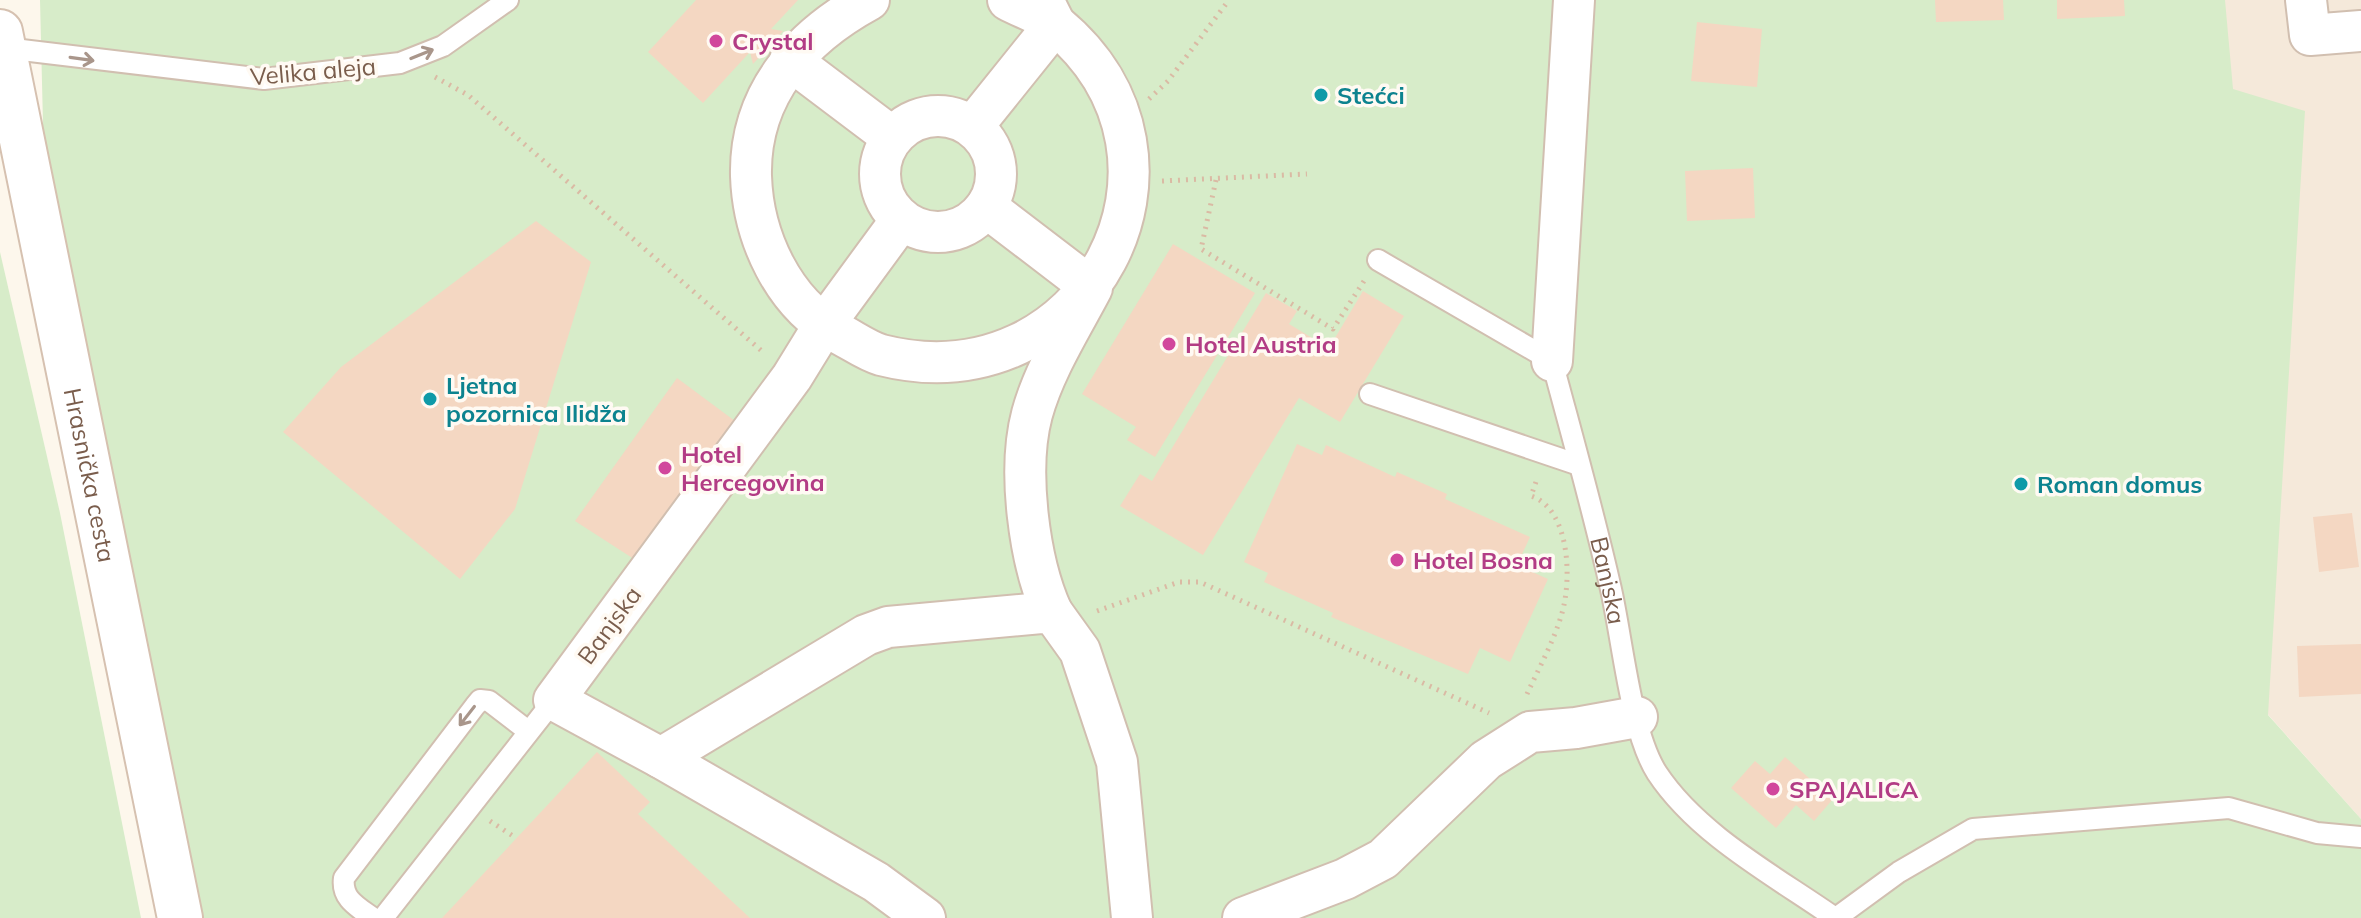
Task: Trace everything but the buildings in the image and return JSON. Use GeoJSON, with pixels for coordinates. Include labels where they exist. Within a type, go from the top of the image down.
{"type":"FeatureCollection","features":[{"type":"Feature","properties":{"kind":"street"},"geometry":{"type":"LineString","coordinates":[[869,0],[832,20],[790,60],[768,97],[757,129],[751,164],[752,196],[766,249],[791,292],[824,325],[878,354],[931,364],[975,361],[1035,338],[1092,288]]}},
{"type":"Feature","properties":{"kind":"street"},"geometry":{"type":"LineString","coordinates":[[1008,0],[1049,12],[1093,63],[1120,115],[1129,181],[1120,234],[1044,380],[1031,415],[1026,475],[1035,563],[1052,612],[1080,651],[1117,762],[1132,918]]}},
{"type":"Feature","properties":{"kind":"street"},"geometry":{"type":"LineString","coordinates":[[1552,361],[1574,0]]}},
{"type":"Feature","properties":{"kind":"street"},"geometry":{"type":"LineString","coordinates":[[2306,0],[2310,35],[2361,31]]}},
{"type":"Feature","properties":{"kind":"street"},"geometry":{"type":"LineString","coordinates":[[973,126],[1049,12]]}},
{"type":"Feature","properties":{"kind":"street","name":"Hrasnička cesta"},"geometry":{"type":"LineString","coordinates":[[2,40],[180,918]]}},
{"type":"Feature","properties":{"kind":"street"},"geometry":{"type":"LineString","coordinates":[[790,60],[892,137]]}},
{"type":"Feature","properties":{"kind":"street"},"geometry":{"type":"LineString","coordinates":[[921,117],[948,117],[973,126],[994,155],[995,182],[986,207],[972,221],[955,229],[937,232],[918,229],[901,220],[889,207],[881,190],[881,162],[892,137],[905,125],[921,117]]}},
{"type":"Feature","properties":{"kind":"street"},"geometry":{"type":"LineString","coordinates":[[986,207],[1092,288]]}},
{"type":"Feature","properties":{"kind":"street","name":"Banjska"},"geometry":{"type":"LineString","coordinates":[[554,700],[792,377],[824,325],[901,220]]}},
{"type":"Feature","properties":{"kind":"street"},"geometry":{"type":"LineString","coordinates":[[661,758],[866,635],[888,627],[1052,612]]}},
{"type":"Feature","properties":{"kind":"street"},"geometry":{"type":"LineString","coordinates":[[554,700],[876,882],[925,918]]}},
{"type":"Feature","properties":{"kind":"street"},"geometry":{"type":"LineString","coordinates":[[1243,918],[1345,879],[1383,859],[1522,728],[1576,728],[1637,717]]}},
{"type":"Feature","properties":{"kind":"lane","name":"Velika aleja"},"geometry":{"type":"LineString","coordinates":[[2,40],[264,79],[400,63],[443,46],[508,0]]}},
{"type":"Feature","properties":{"kind":"lane"},"geometry":{"type":"LineString","coordinates":[[1378,260],[1552,361]]}},
{"type":"Feature","properties":{"kind":"lane","name":"Banjska"},"geometry":{"type":"LineString","coordinates":[[1552,361],[1610,585],[1637,717],[1656,771],[1689,811],[1731,845],[1835,918]]}},
{"type":"Feature","properties":{"kind":"lane"},"geometry":{"type":"LineString","coordinates":[[1370,394],[1579,465]]}},
{"type":"Feature","properties":{"kind":"lane"},"geometry":{"type":"LineString","coordinates":[[373,918],[348,898],[342,889],[344,878],[475,706],[480,700],[489,701],[528,731]]}},
{"type":"Feature","properties":{"kind":"lane","name":"Banjska"},"geometry":{"type":"LineString","coordinates":[[383,918],[554,700]]}},
{"type":"Feature","properties":{"kind":"lane"},"geometry":{"type":"LineString","coordinates":[[1835,918],[1899,872],[1973,829],[2229,808],[2317,833],[2361,837]]}},
{"type":"Feature","properties":{"kind":"path"},"geometry":{"type":"LineString","coordinates":[[1120,115],[1155,96],[1229,0]]}},
{"type":"Feature","properties":{"kind":"path"},"geometry":{"type":"LineString","coordinates":[[400,63],[445,81],[468,95],[792,377]]}},
{"type":"Feature","properties":{"kind":"path"},"geometry":{"type":"LineString","coordinates":[[1129,181],[1216,180],[1307,174]]}},
{"type":"Feature","properties":{"kind":"path"},"geometry":{"type":"LineString","coordinates":[[1216,180],[1201,249],[1333,329],[1378,260]]}},
{"type":"Feature","properties":{"kind":"path"},"geometry":{"type":"LineString","coordinates":[[1052,612],[1087,613],[1114,608],[1179,582],[1200,582],[1522,728],[1562,613],[1565,590],[1565,557],[1558,521],[1551,506],[1531,496],[1544,453]]}},
{"type":"Feature","properties":{"kind":"shaded area"},"geometry":{"type":"Polygon","coordinates":[[[1640,0],[2361,0],[2361,819],[2239,682],[1640,0]]]}},
{"type":"Feature","properties":{"kind":"green space"},"geometry":{"type":"Polygon","coordinates":[[[40,0],[2225,0],[2233,89],[2305,111],[2268,715],[2361,819],[2361,918],[198,918],[44,165],[40,0]]]}},
{"type":"Feature","properties":{"kind":"green space"},"geometry":{"type":"Polygon","coordinates":[[[0,252],[60,513],[141,918],[0,918],[0,252]]]}},
{"type":"Feature","properties":{"kind":"place","name":"Crystal"},"geometry":{"type":"Point","coordinates":[716,41]}},
{"type":"Feature","properties":{"kind":"place","name":"Stećci"},"geometry":{"type":"Point","coordinates":[1321,95]}},
{"type":"Feature","properties":{"kind":"place","name":"Hotel Austria"},"geometry":{"type":"Point","coordinates":[1169,344]}},
{"type":"Feature","properties":{"kind":"place","name":"Ljetna pozornica Ilidža"},"geometry":{"type":"Point","coordinates":[430,399]}},
{"type":"Feature","properties":{"kind":"place","name":"Hotel Hercegovina"},"geometry":{"type":"Point","coordinates":[665,468]}},
{"type":"Feature","properties":{"kind":"place","name":"Roman domus"},"geometry":{"type":"Point","coordinates":[2021,484]}},
{"type":"Feature","properties":{"kind":"place","name":"Hotel Bosna"},"geometry":{"type":"Point","coordinates":[1397,560]}},
{"type":"Feature","properties":{"kind":"place","name":"SPAJALICA"},"geometry":{"type":"Point","coordinates":[1773,789]}}]}
